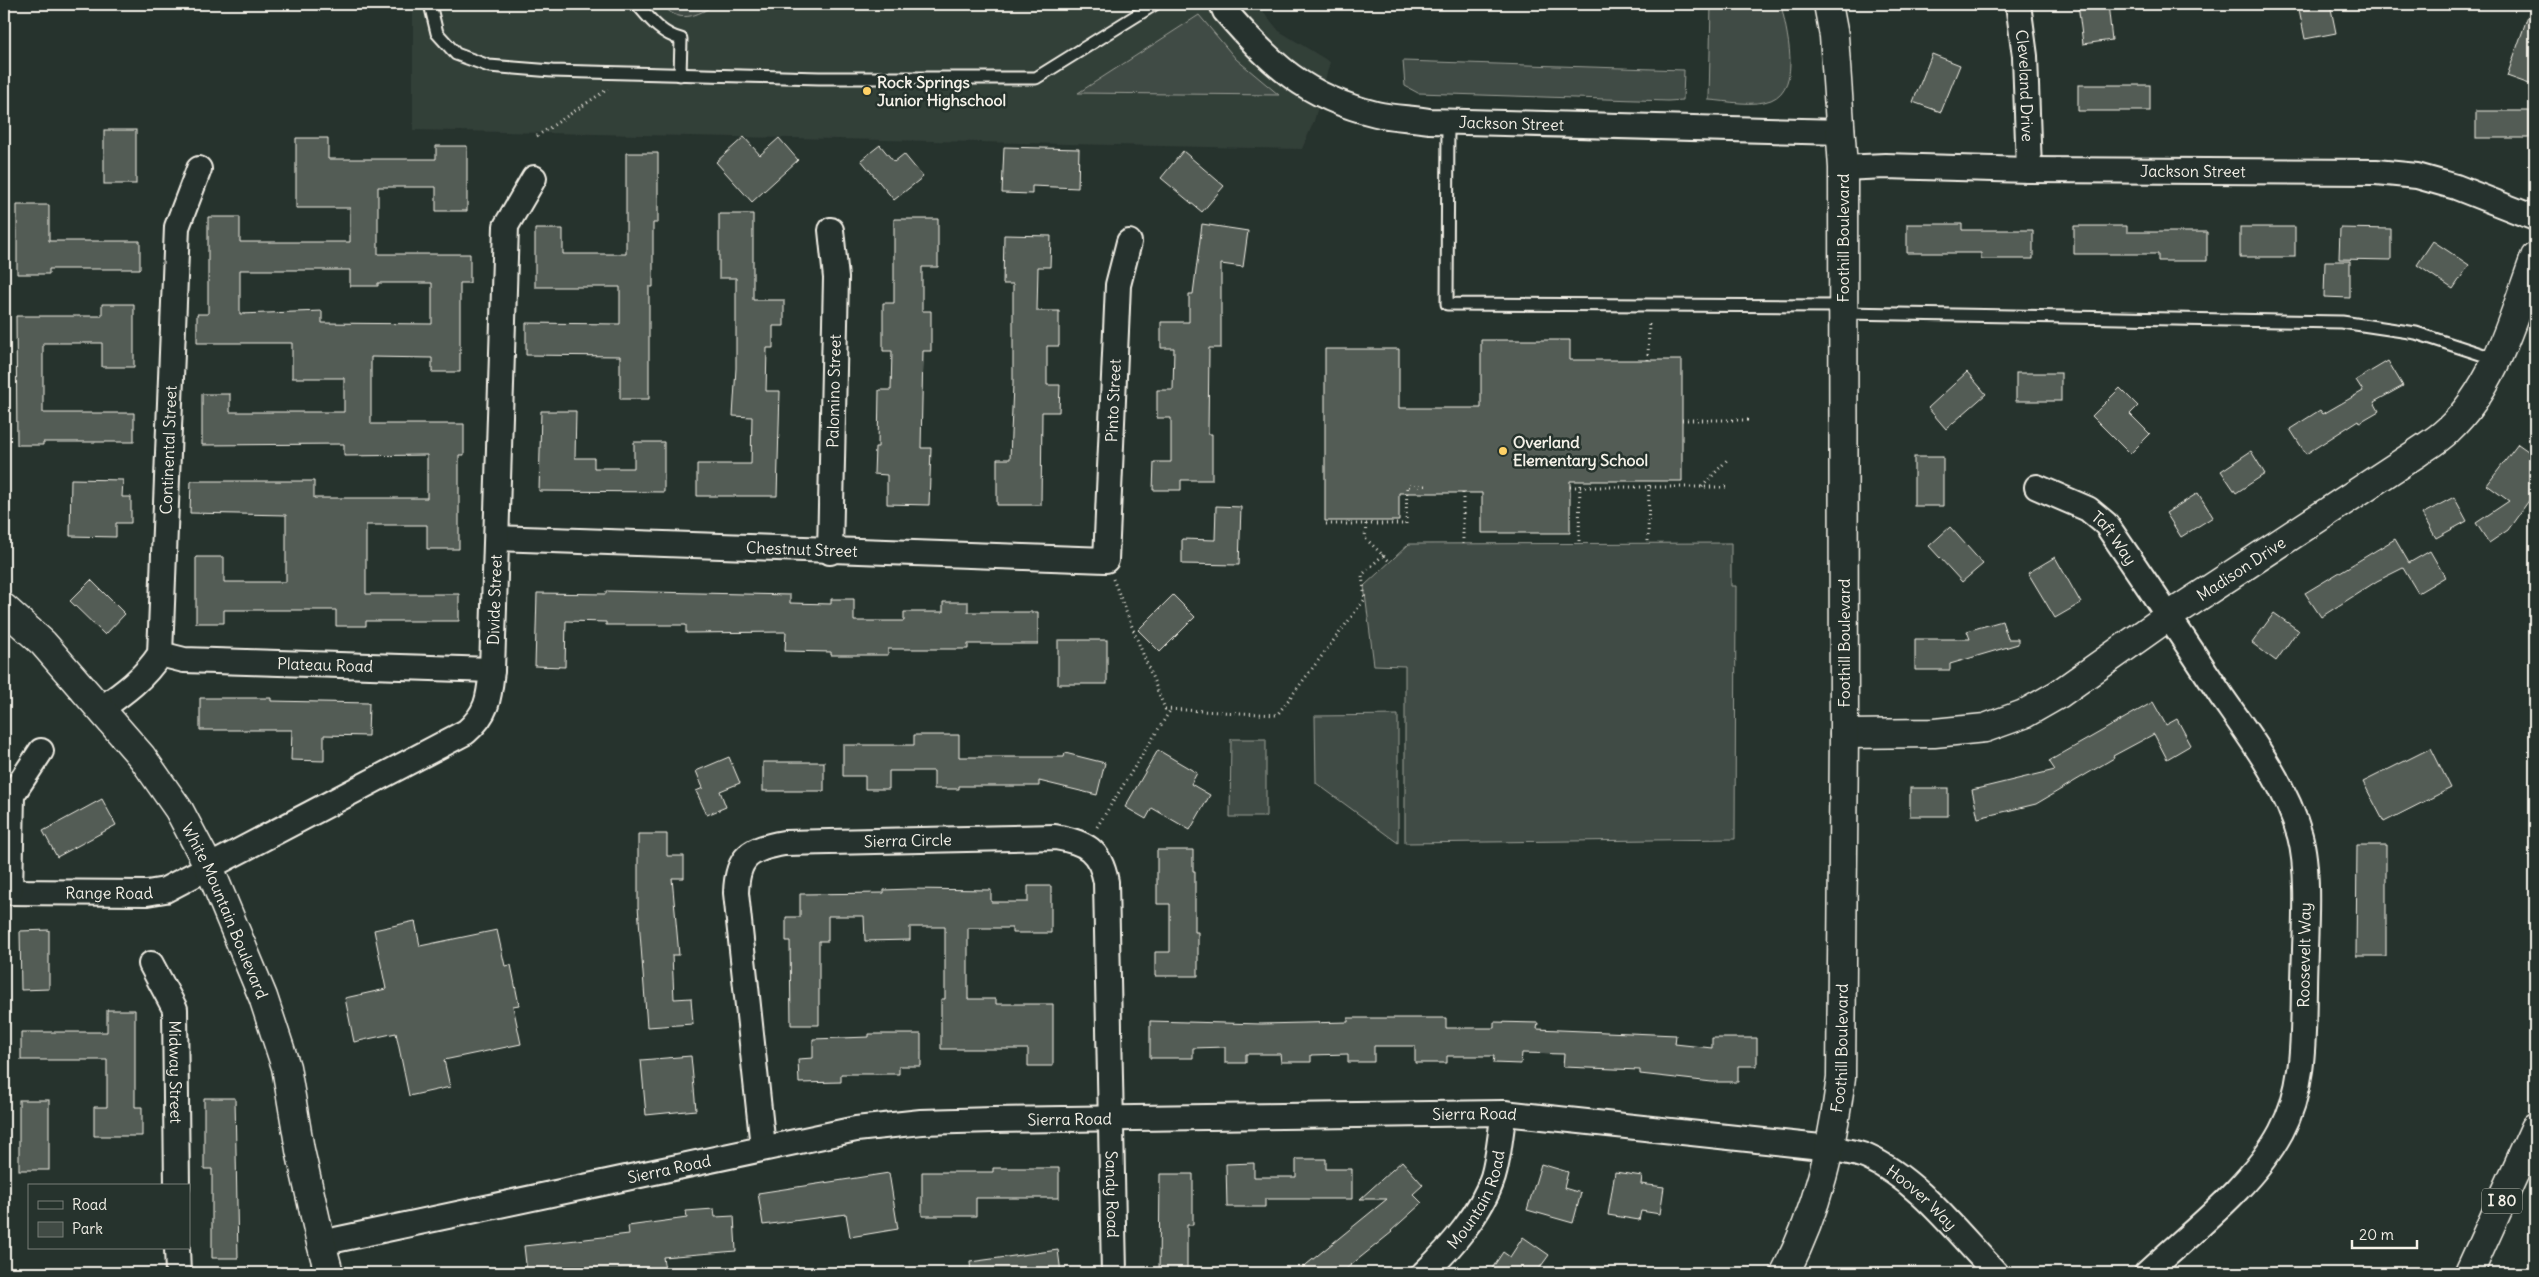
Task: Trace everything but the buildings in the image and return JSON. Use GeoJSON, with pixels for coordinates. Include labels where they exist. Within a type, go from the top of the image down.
{"type":"FeatureCollection","features":[{"type":"Feature","properties":{"kind":"main road","name":"Foothill Boulevard"},"geometry":{"type":"LineString","coordinates":[[1785,1273],[1804,1237],[1816,1202],[1830,1148],[1841,1077],[1844,734],[1843,168],[1834,36],[1828,4]]}},
{"type":"Feature","properties":{"kind":"main road","name":"Madison Drive"},"geometry":{"type":"LineString","coordinates":[[1844,734],[1934,732],[1985,728],[2024,714],[2059,694],[2169,616],[2417,453],[2447,431],[2468,408],[2488,378],[2535,257]]}},
{"type":"Feature","properties":{"kind":"main road","name":"White Mountain Boulevard"},"geometry":{"type":"LineString","coordinates":[[4,608],[43,643],[102,708],[142,757],[179,810],[209,867],[260,988],[286,1067],[321,1243],[330,1273]]}},
{"type":"Feature","properties":{"kind":"main road","name":"I 80"},"geometry":{"type":"LineString","coordinates":[[2469,1273],[2535,1128]]}},
{"type":"Feature","properties":{"kind":"street","name":"Jackson Street"},"geometry":{"type":"LineString","coordinates":[[1222,4],[1225,11],[1255,45],[1290,78],[1330,100],[1377,114],[1448,121],[1842,132]]}},
{"type":"Feature","properties":{"kind":"street","name":"Cleveland Drive"},"geometry":{"type":"LineString","coordinates":[[2018,4],[2025,56],[2029,170]]}},
{"type":"Feature","properties":{"kind":"street","name":"Jackson Street"},"geometry":{"type":"LineString","coordinates":[[1843,168],[1885,166],[2029,170],[2392,173],[2417,176],[2456,187],[2535,218]]}},
{"type":"Feature","properties":{"kind":"street","name":"Continental Street"},"geometry":{"type":"LineString","coordinates":[[160,654],[177,227],[199,169]]}},
{"type":"Feature","properties":{"kind":"street","name":"Divide Street"},"geometry":{"type":"LineString","coordinates":[[209,867],[466,732],[480,720],[488,701],[492,670],[506,226],[534,178]]}},
{"type":"Feature","properties":{"kind":"street","name":"Palomino Street"},"geometry":{"type":"LineString","coordinates":[[830,552],[836,278],[831,230]]}},
{"type":"Feature","properties":{"kind":"street","name":"Pinto Street"},"geometry":{"type":"LineString","coordinates":[[1106,560],[1118,285],[1129,242]]}},
{"type":"Feature","properties":{"kind":"street","name":"Taft Way"},"geometry":{"type":"LineString","coordinates":[[2037,487],[2088,508],[2106,524],[2169,616]]}},
{"type":"Feature","properties":{"kind":"street","name":"Chestnut Street"},"geometry":{"type":"LineString","coordinates":[[497,538],[830,552],[1106,560]]}},
{"type":"Feature","properties":{"kind":"street","name":"Roosevelt Way"},"geometry":{"type":"LineString","coordinates":[[2147,1273],[2233,1193],[2262,1160],[2276,1139],[2293,1100],[2302,1068],[2305,874],[2300,837],[2287,801],[2264,758],[2169,616]]}},
{"type":"Feature","properties":{"kind":"street","name":"Plateau Road"},"geometry":{"type":"LineString","coordinates":[[160,654],[184,660],[492,670]]}},
{"type":"Feature","properties":{"kind":"street"},"geometry":{"type":"LineString","coordinates":[[102,708],[133,687],[148,672],[160,654]]}},
{"type":"Feature","properties":{"kind":"street"},"geometry":{"type":"LineString","coordinates":[[7,892],[12,795],[41,751]]}},
{"type":"Feature","properties":{"kind":"street","name":"Sierra Circle"},"geometry":{"type":"LineString","coordinates":[[763,1147],[736,893],[737,874],[746,856],[763,847],[784,843],[1055,837],[1076,840],[1092,850],[1103,865],[1106,882],[1111,1117]]}},
{"type":"Feature","properties":{"kind":"street","name":"Range Road"},"geometry":{"type":"LineString","coordinates":[[7,892],[147,893],[165,890],[209,867]]}},
{"type":"Feature","properties":{"kind":"street","name":"Midway Street"},"geometry":{"type":"LineString","coordinates":[[151,964],[175,1009],[177,1184]]}},
{"type":"Feature","properties":{"kind":"street","name":"Sierra Road"},"geometry":{"type":"LineString","coordinates":[[321,1243],[763,1147],[856,1129],[921,1122],[1111,1117],[1504,1113],[1830,1148]]}},
{"type":"Feature","properties":{"kind":"street","name":"Mountain Road"},"geometry":{"type":"LineString","coordinates":[[1424,1273],[1442,1256],[1473,1216],[1493,1178],[1504,1113]]}},
{"type":"Feature","properties":{"kind":"street","name":"Sandy Road"},"geometry":{"type":"LineString","coordinates":[[1111,1117],[1114,1273]]}},
{"type":"Feature","properties":{"kind":"street","name":"Hoover Way"},"geometry":{"type":"LineString","coordinates":[[1830,1148],[1866,1156],[1893,1171],[1921,1194],[1996,1273]]}},
{"type":"Feature","properties":{"kind":"street"},"geometry":{"type":"LineString","coordinates":[[177,1250],[178,1273]]}},
{"type":"Feature","properties":{"kind":"lane"},"geometry":{"type":"LineString","coordinates":[[430,4],[437,34],[456,54],[488,66],[552,71],[680,75],[1036,78],[1155,4]]}},
{"type":"Feature","properties":{"kind":"lane"},"geometry":{"type":"LineString","coordinates":[[637,4],[668,36],[681,39],[680,75]]}},
{"type":"Feature","properties":{"kind":"lane"},"geometry":{"type":"LineString","coordinates":[[1448,121],[1447,304],[1649,304],[2342,322],[2416,333],[2496,359]]}},
{"type":"Feature","properties":{"kind":"path"},"geometry":{"type":"LineString","coordinates":[[537,136],[610,88]]}},
{"type":"Feature","properties":{"kind":"path"},"geometry":{"type":"LineString","coordinates":[[1648,360],[1649,304]]}},
{"type":"Feature","properties":{"kind":"path"},"geometry":{"type":"LineString","coordinates":[[1682,420],[1748,420]]}},
{"type":"Feature","properties":{"kind":"path"},"geometry":{"type":"LineString","coordinates":[[1702,487],[1727,460]]}},
{"type":"Feature","properties":{"kind":"path"},"geometry":{"type":"LineString","coordinates":[[1579,541],[1580,481]]}},
{"type":"Feature","properties":{"kind":"path"},"geometry":{"type":"LineString","coordinates":[[1648,541],[1649,481]]}},
{"type":"Feature","properties":{"kind":"path"},"geometry":{"type":"LineString","coordinates":[[1326,524],[1406,524],[1406,486],[1427,486]]}},
{"type":"Feature","properties":{"kind":"path"},"geometry":{"type":"LineString","coordinates":[[1570,487],[1727,487]]}},
{"type":"Feature","properties":{"kind":"path"},"geometry":{"type":"LineString","coordinates":[[1463,493],[1463,544]]}},
{"type":"Feature","properties":{"kind":"path"},"geometry":{"type":"LineString","coordinates":[[1366,524],[1365,538],[1390,562]]}},
{"type":"Feature","properties":{"kind":"path"},"geometry":{"type":"LineString","coordinates":[[1106,560],[1165,709],[1277,715],[1365,600],[1362,575],[1383,555]]}},
{"type":"Feature","properties":{"kind":"path"},"geometry":{"type":"LineString","coordinates":[[1085,846],[1171,709]]}},
{"type":"Feature","properties":{"kind":"shaded area","name":"Rock Springs Junior Highschool"},"geometry":{"type":"Polygon","coordinates":[[[413,4],[1257,4],[1279,31],[1330,62],[1314,121],[1302,149],[413,130],[413,4]]]}},
{"type":"Feature","properties":{"kind":"green space"},"geometry":{"type":"Polygon","coordinates":[[[662,4],[716,4],[695,15],[681,16],[668,11],[662,4]]]}},
{"type":"Feature","properties":{"kind":"green space"},"geometry":{"type":"Polygon","coordinates":[[[1711,4],[1781,4],[1788,42],[1790,71],[1787,83],[1781,93],[1771,100],[1756,103],[1709,100],[1711,4]]]}},
{"type":"Feature","properties":{"kind":"green space"},"geometry":{"type":"Polygon","coordinates":[[[1199,15],[1236,59],[1279,95],[1078,93],[1199,15]]]}},
{"type":"Feature","properties":{"kind":"green space"},"geometry":{"type":"Polygon","coordinates":[[[1403,61],[1684,70],[1683,100],[1418,93],[1405,86],[1403,61]]]}},
{"type":"Feature","properties":{"kind":"green space"},"geometry":{"type":"Polygon","coordinates":[[[1731,543],[1731,586],[1736,586],[1735,839],[1405,843],[1405,666],[1374,665],[1364,586],[1409,544],[1731,543]]]}},
{"type":"Feature","properties":{"kind":"green space"},"geometry":{"type":"Polygon","coordinates":[[[1398,715],[1398,843],[1316,783],[1315,716],[1398,715]]]}},
{"type":"Feature","properties":{"kind":"green space"},"geometry":{"type":"Polygon","coordinates":[[[1231,739],[1266,739],[1266,817],[1230,817],[1231,739]]]}},
{"type":"Feature","properties":{"kind":"place","name":"Rock Springs Junior Highschool"},"geometry":{"type":"Point","coordinates":[867,91]}},
{"type":"Feature","properties":{"kind":"place","name":"Overland Elementary School"},"geometry":{"type":"Point","coordinates":[1503,451]}}]}
